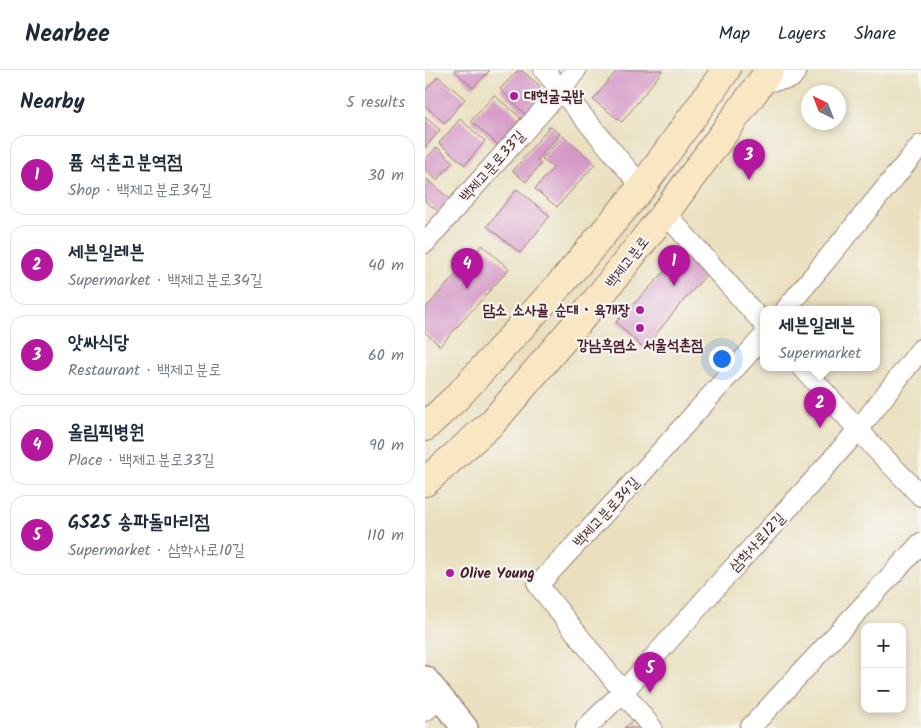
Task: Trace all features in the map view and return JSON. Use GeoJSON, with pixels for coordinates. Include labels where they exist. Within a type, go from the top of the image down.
{"type":"FeatureCollection","features":[{"type":"Feature","properties":{"kind":"main road"},"geometry":{"type":"LineString","coordinates":[[425,427],[458,396],[550,294],[642,187],[726,70]]}},
{"type":"Feature","properties":{"kind":"main road","name":"백제고분로"},"geometry":{"type":"LineString","coordinates":[[425,482],[493,422],[595,302],[665,213],[766,76]]}},
{"type":"Feature","properties":{"kind":"street"},"geometry":{"type":"LineString","coordinates":[[543,70],[642,187]]}},
{"type":"Feature","properties":{"kind":"street","name":"백제고분로33길"},"geometry":{"type":"LineString","coordinates":[[425,243],[561,90],[576,70]]}},
{"type":"Feature","properties":{"kind":"street"},"geometry":{"type":"LineString","coordinates":[[766,76],[791,78],[797,70]]}},
{"type":"Feature","properties":{"kind":"street"},"geometry":{"type":"LineString","coordinates":[[788,306],[921,144]]}},
{"type":"Feature","properties":{"kind":"street"},"geometry":{"type":"LineString","coordinates":[[665,213],[760,320]]}},
{"type":"Feature","properties":{"kind":"street","name":"백제고분로34길"},"geometry":{"type":"LineString","coordinates":[[624,691],[538,585],[640,475],[760,340]]}},
{"type":"Feature","properties":{"kind":"street","name":"삼학사로12길"},"geometry":{"type":"LineString","coordinates":[[586,728],[624,691],[806,489],[858,430],[921,349]]}},
{"type":"Feature","properties":{"kind":"street"},"geometry":{"type":"LineString","coordinates":[[806,371],[858,430],[921,496]]}},
{"type":"Feature","properties":{"kind":"street"},"geometry":{"type":"LineString","coordinates":[[750,728],[921,543]]}},
{"type":"Feature","properties":{"kind":"street"},"geometry":{"type":"LineString","coordinates":[[425,679],[433,705],[465,728]]}},
{"type":"Feature","properties":{"kind":"street"},"geometry":{"type":"LineString","coordinates":[[624,691],[652,728]]}},
{"type":"Feature","properties":{"kind":"building"},"geometry":{"type":"Polygon","coordinates":[[[454,70],[490,70],[473,88],[454,70]]]}},
{"type":"Feature","properties":{"kind":"building"},"geometry":{"type":"Polygon","coordinates":[[[518,70],[521,70],[539,85],[540,103],[526,115],[500,89],[518,70]]]}},
{"type":"Feature","properties":{"kind":"building"},"geometry":{"type":"Polygon","coordinates":[[[617,70],[663,70],[622,122],[593,100],[617,70]]]}},
{"type":"Feature","properties":{"kind":"building"},"geometry":{"type":"Polygon","coordinates":[[[438,76],[465,99],[445,123],[425,106],[425,91],[438,76]]]}},
{"type":"Feature","properties":{"kind":"building"},"geometry":{"type":"Polygon","coordinates":[[[494,95],[521,118],[498,145],[471,121],[494,95]]]}},
{"type":"Feature","properties":{"kind":"building"},"geometry":{"type":"Polygon","coordinates":[[[425,117],[440,130],[425,148],[425,117]]]}},
{"type":"Feature","properties":{"kind":"building"},"geometry":{"type":"Polygon","coordinates":[[[460,119],[485,141],[465,165],[439,143],[460,119]]]}},
{"type":"Feature","properties":{"kind":"building"},"geometry":{"type":"Polygon","coordinates":[[[550,126],[560,134],[537,160],[541,164],[526,182],[513,171],[550,126]]]}},
{"type":"Feature","properties":{"kind":"building"},"geometry":{"type":"Polygon","coordinates":[[[563,136],[595,164],[557,207],[535,189],[553,168],[542,159],[563,136]]]}},
{"type":"Feature","properties":{"kind":"building"},"geometry":{"type":"Polygon","coordinates":[[[437,147],[453,162],[437,180],[425,170],[425,160],[437,147]]]}},
{"type":"Feature","properties":{"kind":"building"},"geometry":{"type":"Polygon","coordinates":[[[425,178],[450,199],[439,212],[425,201],[425,178]]]}},
{"type":"Feature","properties":{"kind":"building"},"geometry":{"type":"Polygon","coordinates":[[[517,189],[550,216],[520,253],[487,226],[517,189]]]}},
{"type":"Feature","properties":{"kind":"building"},"geometry":{"type":"Polygon","coordinates":[[[482,245],[509,269],[440,346],[425,332],[425,309],[482,245]]]}},
{"type":"Feature","properties":{"kind":"building"},"geometry":{"type":"Polygon","coordinates":[[[685,248],[707,274],[644,349],[616,322],[685,248]]]}},
{"type":"Feature","properties":{"kind":"building"},"geometry":{"type":"Polygon","coordinates":[[[634,720],[640,728],[624,728],[634,720]]]}},
{"type":"Feature","properties":{"kind":"place","name":"대현굴국밥"},"geometry":{"type":"Point","coordinates":[514,96]}},
{"type":"Feature","properties":{"kind":"place","name":"앗싸식당"},"geometry":{"type":"Point","coordinates":[749,180]}},
{"type":"Feature","properties":{"kind":"place","name":"퓸 석촌고분역점"},"geometry":{"type":"Point","coordinates":[674,286]}},
{"type":"Feature","properties":{"kind":"place","name":"올림픽병원"},"geometry":{"type":"Point","coordinates":[467,289]}},
{"type":"Feature","properties":{"kind":"place","name":"담소 소사골 순대 • 육개장"},"geometry":{"type":"Point","coordinates":[640,310]}},
{"type":"Feature","properties":{"kind":"place","name":"강남흑염소 서울석촌점"},"geometry":{"type":"Point","coordinates":[640,328]}},
{"type":"Feature","properties":{"kind":"place","name":"세븐일레븐"},"geometry":{"type":"Point","coordinates":[820,428]}},
{"type":"Feature","properties":{"kind":"place","name":"Olive Young"},"geometry":{"type":"Point","coordinates":[450,573]}},
{"type":"Feature","properties":{"kind":"place","name":"GS25 송파돌마리점"},"geometry":{"type":"Point","coordinates":[650,693]}}]}
